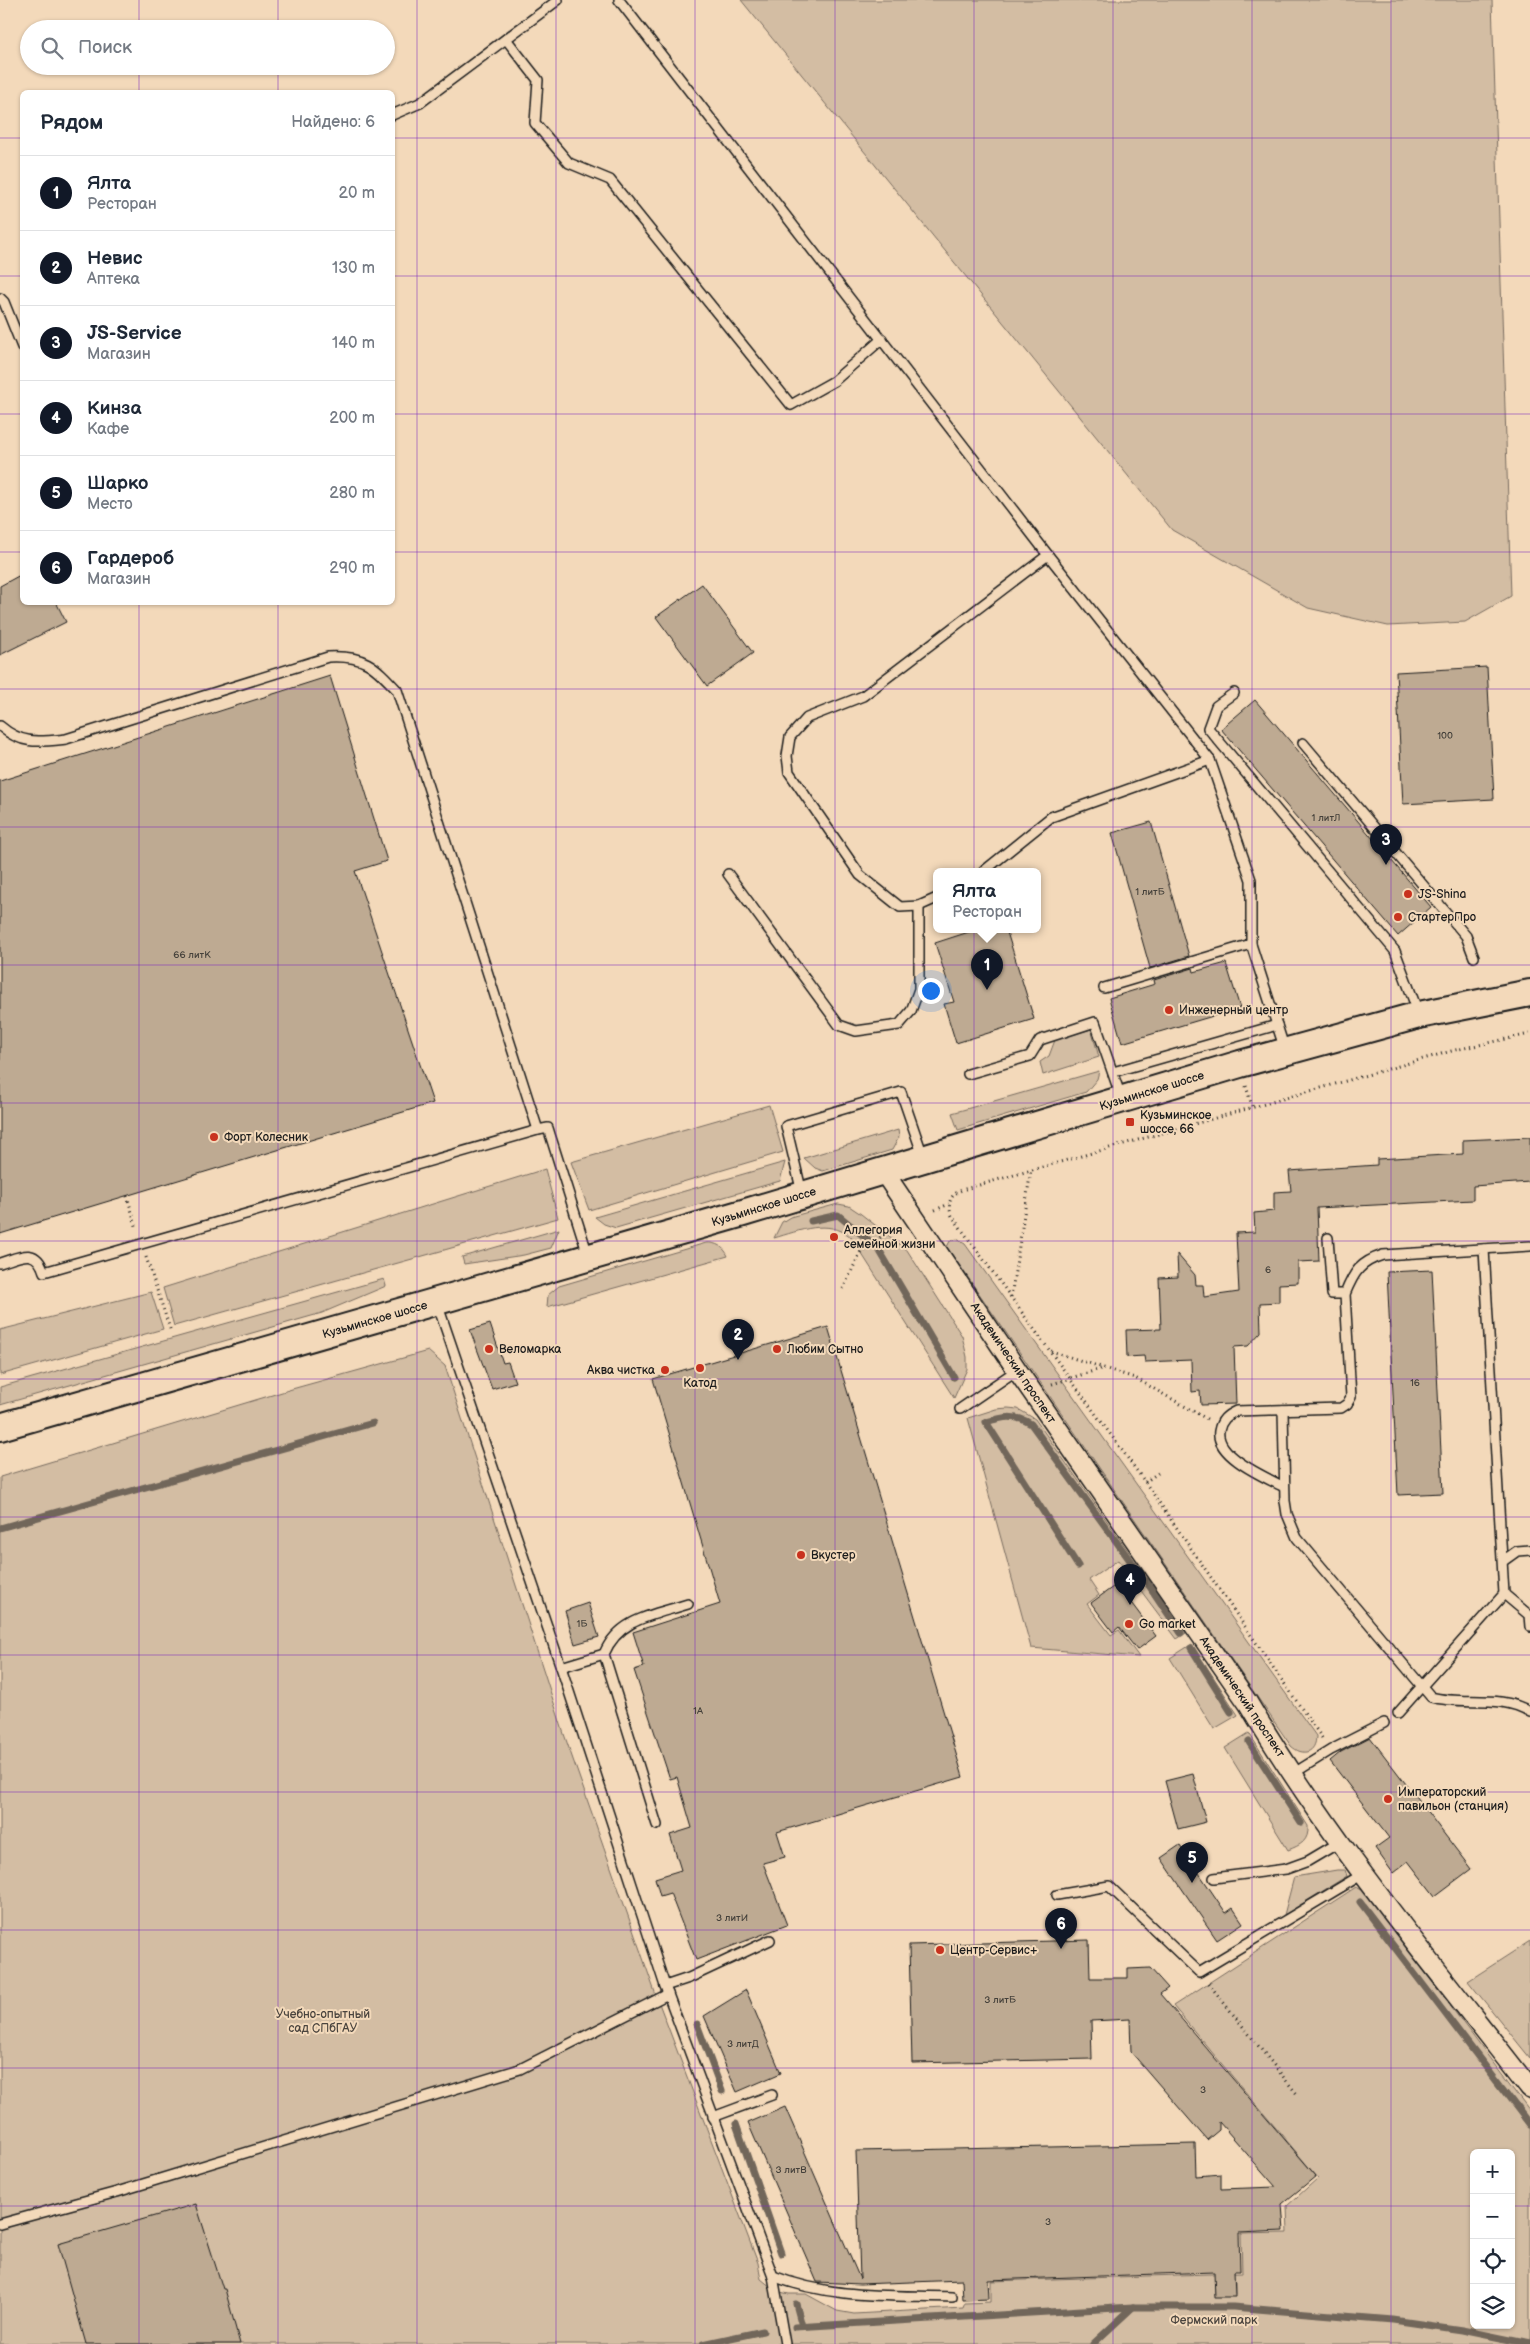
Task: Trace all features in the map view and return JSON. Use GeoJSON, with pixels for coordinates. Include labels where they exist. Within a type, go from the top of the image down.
{"type":"FeatureCollection","features":[{"type":"Feature","properties":{"kind":"main road","name":"Кузьминское шоссе"},"geometry":{"type":"LineString","coordinates":[[0,1427],[589,1258],[1286,1052],[1419,1015],[1530,992]]}},
{"type":"Feature","properties":{"kind":"street","name":"Академический проспект"},"geometry":{"type":"LineString","coordinates":[[883,1171],[1017,1370],[1248,1702],[1340,1842],[1461,2003],[1530,2089]]}},
{"type":"Feature","properties":{"kind":"lane"},"geometry":{"type":"LineString","coordinates":[[395,114],[420,103],[558,0]]}},
{"type":"Feature","properties":{"kind":"lane"},"geometry":{"type":"LineString","coordinates":[[619,0],[1048,555],[1210,760],[1251,880],[1251,944],[1286,1052]]}},
{"type":"Feature","properties":{"kind":"lane"},"geometry":{"type":"LineString","coordinates":[[506,39],[538,80],[536,123],[569,163],[610,180],[791,404],[834,381],[882,339]]}},
{"type":"Feature","properties":{"kind":"lane"},"geometry":{"type":"LineString","coordinates":[[0,298],[4,302],[20,342]]}},
{"type":"Feature","properties":{"kind":"lane"},"geometry":{"type":"LineString","coordinates":[[933,900],[918,906],[900,907],[860,875],[789,772],[787,756],[790,737],[807,718],[863,696],[1048,555]]}},
{"type":"Feature","properties":{"kind":"lane"},"geometry":{"type":"LineString","coordinates":[[0,726],[12,736],[35,742],[66,739],[328,657],[350,656],[378,669],[398,690],[475,940],[538,1130]]}},
{"type":"Feature","properties":{"kind":"lane"},"geometry":{"type":"LineString","coordinates":[[1234,693],[1216,706],[1208,728],[1395,951],[1419,1015]]}},
{"type":"Feature","properties":{"kind":"lane"},"geometry":{"type":"LineString","coordinates":[[1303,743],[1466,936],[1474,957]]}},
{"type":"Feature","properties":{"kind":"lane"},"geometry":{"type":"LineString","coordinates":[[988,868],[1051,817],[1210,760]]}},
{"type":"Feature","properties":{"kind":"lane"},"geometry":{"type":"LineString","coordinates":[[728,874],[839,1025],[856,1031],[899,1025],[911,1012],[919,989],[918,906]]}},
{"type":"Feature","properties":{"kind":"lane"},"geometry":{"type":"LineString","coordinates":[[1104,988],[1251,944]]}},
{"type":"Feature","properties":{"kind":"lane"},"geometry":{"type":"LineString","coordinates":[[968,1074],[1030,1056],[1040,1040],[1095,1022],[1122,1100]]}},
{"type":"Feature","properties":{"kind":"lane"},"geometry":{"type":"LineString","coordinates":[[1113,1072],[1277,1025]]}},
{"type":"Feature","properties":{"kind":"lane"},"geometry":{"type":"LineString","coordinates":[[802,1195],[786,1126],[901,1092],[924,1158]]}},
{"type":"Feature","properties":{"kind":"lane"},"geometry":{"type":"LineString","coordinates":[[0,1263],[31,1255],[36,1256],[41,1262],[44,1272],[548,1128],[589,1258]]}},
{"type":"Feature","properties":{"kind":"lane"},"geometry":{"type":"LineString","coordinates":[[1328,1238],[1332,1294],[1345,1294]]}},
{"type":"Feature","properties":{"kind":"lane"},"geometry":{"type":"LineString","coordinates":[[1284,1487],[1230,1456],[1221,1446],[1218,1434],[1220,1426],[1226,1416],[1236,1411],[1341,1408],[1348,1404],[1351,1397],[1345,1294],[1351,1278],[1366,1260],[1382,1255],[1530,1246]]}},
{"type":"Feature","properties":{"kind":"lane"},"geometry":{"type":"LineString","coordinates":[[1398,1714],[1504,1594],[1484,1249]]}},
{"type":"Feature","properties":{"kind":"lane"},"geometry":{"type":"LineString","coordinates":[[437,1302],[561,1667],[667,1990],[773,2276],[785,2344]]}},
{"type":"Feature","properties":{"kind":"lane"},"geometry":{"type":"LineString","coordinates":[[960,1409],[1017,1370]]}},
{"type":"Feature","properties":{"kind":"lane"},"geometry":{"type":"LineString","coordinates":[[1283,1410],[1284,1487],[1287,1514],[1297,1538],[1431,1697],[1447,1701],[1481,1700],[1504,1702],[1521,1706],[1530,1712]]}},
{"type":"Feature","properties":{"kind":"lane"},"geometry":{"type":"LineString","coordinates":[[1503,1561],[1517,1551],[1530,1550]]}},
{"type":"Feature","properties":{"kind":"lane"},"geometry":{"type":"LineString","coordinates":[[1504,1594],[1529,1616],[1530,1627]]}},
{"type":"Feature","properties":{"kind":"lane"},"geometry":{"type":"LineString","coordinates":[[657,1826],[604,1654],[614,1634],[627,1624],[688,1604]]}},
{"type":"Feature","properties":{"kind":"lane"},"geometry":{"type":"LineString","coordinates":[[561,1667],[604,1654]]}},
{"type":"Feature","properties":{"kind":"lane"},"geometry":{"type":"LineString","coordinates":[[1294,1774],[1331,1750],[1384,1723]]}},
{"type":"Feature","properties":{"kind":"lane"},"geometry":{"type":"LineString","coordinates":[[1214,1878],[1286,1869],[1308,1861],[1340,1842]]}},
{"type":"Feature","properties":{"kind":"lane"},"geometry":{"type":"LineString","coordinates":[[1057,1895],[1109,1886],[1199,1972],[1363,1874]]}},
{"type":"Feature","properties":{"kind":"lane"},"geometry":{"type":"LineString","coordinates":[[0,2224],[117,2192],[520,2069],[689,1978],[770,1940]]}},
{"type":"Feature","properties":{"kind":"lane"},"geometry":{"type":"LineString","coordinates":[[713,2117],[772,2096]]}},
{"type":"Feature","properties":{"kind":"lane"},"geometry":{"type":"LineString","coordinates":[[773,2276],[794,2285],[833,2293],[952,2297]]}},
{"type":"Feature","properties":{"kind":"path"},"geometry":{"type":"LineString","coordinates":[[1323,1740],[1145,1482],[952,1216],[949,1204],[951,1197],[958,1191],[1446,1052],[1530,1034]]}},
{"type":"Feature","properties":{"kind":"path"},"geometry":{"type":"LineString","coordinates":[[1011,1297],[1031,1170]]}},
{"type":"Feature","properties":{"kind":"path"},"geometry":{"type":"LineString","coordinates":[[127,1196],[171,1332]]}},
{"type":"Feature","properties":{"kind":"path"},"geometry":{"type":"LineString","coordinates":[[935,1210],[949,1204]]}},
{"type":"Feature","properties":{"kind":"path"},"geometry":{"type":"LineString","coordinates":[[843,1289],[861,1251],[885,1234]]}},
{"type":"Feature","properties":{"kind":"path"},"geometry":{"type":"LineString","coordinates":[[1050,1351],[1135,1378],[1220,1426]]}},
{"type":"Feature","properties":{"kind":"path"},"geometry":{"type":"LineString","coordinates":[[1145,1482],[1158,1473]]}},
{"type":"Feature","properties":{"kind":"path"},"geometry":{"type":"LineString","coordinates":[[1199,1972],[1297,2094]]}},
{"type":"Feature","properties":{"kind":"green space"},"geometry":{"type":"Polygon","coordinates":[[[741,0],[1492,0],[1511,596],[1465,622],[1388,626],[1308,608],[1172,530],[741,0]]]}},
{"type":"Feature","properties":{"kind":"green space"},"geometry":{"type":"Polygon","coordinates":[[[1091,1029],[1099,1057],[1043,1075],[1040,1062],[1049,1056],[1055,1040],[1091,1029]]]}},
{"type":"Feature","properties":{"kind":"green space"},"geometry":{"type":"Polygon","coordinates":[[[1099,1071],[1097,1079],[1086,1092],[958,1130],[952,1113],[1099,1071]]]}},
{"type":"Feature","properties":{"kind":"green space"},"geometry":{"type":"Polygon","coordinates":[[[769,1105],[783,1152],[589,1210],[571,1162],[769,1105]]]}},
{"type":"Feature","properties":{"kind":"green space"},"geometry":{"type":"Polygon","coordinates":[[[898,1130],[899,1137],[892,1150],[823,1171],[815,1168],[804,1158],[898,1130]]]}},
{"type":"Feature","properties":{"kind":"green space"},"geometry":{"type":"Polygon","coordinates":[[[785,1162],[780,1181],[616,1228],[604,1224],[595,1217],[785,1162]]]}},
{"type":"Feature","properties":{"kind":"green space"},"geometry":{"type":"Polygon","coordinates":[[[545,1169],[558,1218],[174,1326],[163,1288],[545,1169]]]}},
{"type":"Feature","properties":{"kind":"green space"},"geometry":{"type":"Polygon","coordinates":[[[838,1204],[849,1206],[861,1214],[907,1250],[962,1336],[967,1357],[967,1369],[954,1398],[851,1237],[842,1231],[823,1227],[774,1238],[782,1222],[790,1217],[838,1204]]]}},
{"type":"Feature","properties":{"kind":"green space"},"geometry":{"type":"Polygon","coordinates":[[[559,1229],[551,1248],[524,1255],[464,1264],[462,1257],[559,1229]]]}},
{"type":"Feature","properties":{"kind":"green space"},"geometry":{"type":"Polygon","coordinates":[[[957,1239],[965,1244],[1316,1736],[1311,1750],[1304,1752],[1291,1746],[947,1247],[950,1241],[957,1239]]]}},
{"type":"Feature","properties":{"kind":"green space"},"geometry":{"type":"Polygon","coordinates":[[[706,1243],[713,1243],[719,1246],[728,1256],[547,1307],[548,1295],[559,1286],[706,1243]]]}},
{"type":"Feature","properties":{"kind":"green space"},"geometry":{"type":"Polygon","coordinates":[[[384,1279],[386,1286],[322,1313],[0,1405],[0,1387],[384,1279]]]}},
{"type":"Feature","properties":{"kind":"green space"},"geometry":{"type":"Polygon","coordinates":[[[151,1292],[163,1329],[0,1375],[0,1330],[151,1292]]]}},
{"type":"Feature","properties":{"kind":"green space","name":"Учебно-опытный сад СПбГАУ"},"geometry":{"type":"Polygon","coordinates":[[[428,1351],[445,1366],[564,1734],[657,1998],[758,2263],[761,2279],[776,2291],[789,2294],[806,2294],[837,2311],[854,2314],[963,2308],[965,2303],[991,2302],[991,2281],[1242,2273],[1241,2234],[1288,2233],[1287,2206],[1318,2178],[1173,2006],[1356,1887],[1364,1891],[1530,2112],[1530,2344],[0,2344],[0,1477],[292,1389],[428,1351]],[[1235,2281],[1215,2282],[1215,2295],[1235,2295],[1235,2281]]]}},
{"type":"Feature","properties":{"kind":"green space"},"geometry":{"type":"Polygon","coordinates":[[[996,1409],[1018,1409],[1035,1419],[1186,1633],[1177,1639],[1118,1560],[1089,1580],[1099,1595],[1087,1604],[1111,1635],[1119,1630],[1139,1657],[1031,1648],[968,1418],[996,1409]]]}},
{"type":"Feature","properties":{"kind":"green space"},"geometry":{"type":"Polygon","coordinates":[[[1192,1644],[1238,1715],[1214,1729],[1170,1658],[1192,1644]]]}},
{"type":"Feature","properties":{"kind":"green space"},"geometry":{"type":"Polygon","coordinates":[[[1249,1733],[1308,1826],[1306,1839],[1288,1850],[1225,1748],[1249,1733]]]}},
{"type":"Feature","properties":{"kind":"green space"},"geometry":{"type":"Polygon","coordinates":[[[1345,1870],[1347,1876],[1284,1915],[1294,1877],[1345,1870]]]}},
{"type":"Feature","properties":{"kind":"green space"},"geometry":{"type":"Polygon","coordinates":[[[1530,1941],[1530,2058],[1468,1981],[1530,1941]]]}},
{"type":"Feature","properties":{"kind":"building"},"geometry":{"type":"Polygon","coordinates":[[[20,575],[20,605],[58,605],[66,622],[0,655],[0,586],[20,575]]]}},
{"type":"Feature","properties":{"kind":"building"},"geometry":{"type":"Polygon","coordinates":[[[702,584],[753,653],[707,686],[656,617],[702,584]]]}},
{"type":"Feature","properties":{"kind":"building"},"geometry":{"type":"Polygon","coordinates":[[[1487,667],[1494,799],[1403,804],[1396,672],[1487,667]]]}},
{"type":"Feature","properties":{"kind":"building"},"geometry":{"type":"Polygon","coordinates":[[[330,676],[387,861],[355,871],[433,1103],[0,1234],[0,781],[330,676]]]}},
{"type":"Feature","properties":{"kind":"building"},"geometry":{"type":"Polygon","coordinates":[[[1255,700],[1431,907],[1398,936],[1221,729],[1255,700]]]}},
{"type":"Feature","properties":{"kind":"building"},"geometry":{"type":"Polygon","coordinates":[[[1151,822],[1189,956],[1150,968],[1112,833],[1151,822]]]}},
{"type":"Feature","properties":{"kind":"building"},"geometry":{"type":"Polygon","coordinates":[[[966,933],[1007,933],[1034,1019],[956,1043],[944,1004],[954,1002],[935,943],[966,933]]]}},
{"type":"Feature","properties":{"kind":"building"},"geometry":{"type":"Polygon","coordinates":[[[1226,963],[1240,1008],[1122,1043],[1109,998],[1155,984],[1154,980],[1193,968],[1194,972],[1226,963]]]}},
{"type":"Feature","properties":{"kind":"building"},"geometry":{"type":"Polygon","coordinates":[[[1530,1137],[1530,1182],[1473,1186],[1473,1200],[1317,1208],[1319,1261],[1298,1262],[1298,1283],[1279,1284],[1279,1302],[1260,1303],[1261,1332],[1248,1346],[1234,1347],[1236,1404],[1201,1405],[1200,1391],[1192,1392],[1191,1360],[1145,1362],[1144,1356],[1127,1357],[1126,1330],[1161,1329],[1159,1278],[1178,1277],[1177,1254],[1195,1275],[1196,1285],[1203,1285],[1204,1297],[1239,1292],[1236,1233],[1255,1232],[1254,1213],[1274,1211],[1274,1192],[1291,1191],[1289,1171],[1377,1165],[1377,1159],[1463,1154],[1463,1140],[1530,1137]]]}},
{"type":"Feature","properties":{"kind":"building"},"geometry":{"type":"Polygon","coordinates":[[[1432,1270],[1443,1493],[1398,1495],[1387,1272],[1432,1270]]]}},
{"type":"Feature","properties":{"kind":"building"},"geometry":{"type":"Polygon","coordinates":[[[490,1324],[503,1363],[508,1362],[515,1382],[492,1389],[470,1330],[490,1324]]]}},
{"type":"Feature","properties":{"kind":"building","name":"Вкустер"},"geometry":{"type":"Polygon","coordinates":[[[828,1327],[963,1777],[777,1832],[785,1857],[763,1863],[787,1925],[696,1960],[670,1893],[660,1896],[655,1878],[681,1870],[670,1835],[692,1828],[677,1777],[670,1779],[634,1670],[644,1667],[633,1632],[720,1604],[653,1379],[828,1327]]]}},
{"type":"Feature","properties":{"kind":"building"},"geometry":{"type":"Polygon","coordinates":[[[1117,1584],[1156,1636],[1137,1650],[1119,1627],[1113,1632],[1091,1603],[1117,1584]]]}},
{"type":"Feature","properties":{"kind":"building"},"geometry":{"type":"Polygon","coordinates":[[[588,1603],[599,1637],[575,1644],[565,1611],[588,1603]]]}},
{"type":"Feature","properties":{"kind":"building","name":"Императорский павильон (станция)"},"geometry":{"type":"Polygon","coordinates":[[[1370,1737],[1471,1869],[1435,1896],[1408,1861],[1393,1873],[1375,1848],[1389,1838],[1330,1761],[1341,1752],[1370,1737]]]}},
{"type":"Feature","properties":{"kind":"building"},"geometry":{"type":"Polygon","coordinates":[[[1193,1774],[1206,1822],[1178,1829],[1165,1781],[1193,1774]]]}},
{"type":"Feature","properties":{"kind":"building"},"geometry":{"type":"Polygon","coordinates":[[[1180,1845],[1226,1913],[1233,1908],[1243,1923],[1217,1940],[1161,1858],[1180,1845]]]}},
{"type":"Feature","properties":{"kind":"building"},"geometry":{"type":"Polygon","coordinates":[[[1089,1940],[1090,1978],[1128,1978],[1128,1969],[1150,1968],[1168,1988],[1160,1994],[1316,2176],[1282,2204],[1284,2231],[1239,2233],[1240,2271],[1234,2271],[1235,2297],[1215,2297],[1214,2272],[988,2280],[989,2299],[963,2300],[962,2280],[860,2284],[817,2282],[748,2123],[785,2107],[860,2279],[856,2151],[1195,2144],[1196,2176],[1221,2174],[1221,2189],[1276,2187],[1219,2122],[1219,2130],[1207,2140],[1131,2052],[1130,2019],[1091,2021],[1092,2059],[912,2063],[909,1945],[1089,1940]]]}},
{"type":"Feature","properties":{"kind":"building"},"geometry":{"type":"Polygon","coordinates":[[[746,1990],[781,2073],[737,2092],[704,2016],[746,1990]]]}},
{"type":"Feature","properties":{"kind":"building"},"geometry":{"type":"Polygon","coordinates":[[[196,2204],[223,2289],[225,2289],[240,2344],[86,2344],[58,2244],[196,2204]]]}},
{"type":"Feature","properties":{"kind":"waterway"},"geometry":{"type":"LineString","coordinates":[[811,1221],[838,1215],[878,1248],[954,1377]]}},
{"type":"Feature","properties":{"kind":"waterway"},"geometry":{"type":"LineString","coordinates":[[1078,1566],[986,1422],[1009,1417],[1031,1424],[1134,1566]]}},
{"type":"Feature","properties":{"kind":"waterway"},"geometry":{"type":"LineString","coordinates":[[0,1528],[373,1423]]}},
{"type":"Feature","properties":{"kind":"waterway"},"geometry":{"type":"LineString","coordinates":[[1146,1581],[1181,1633]]}},
{"type":"Feature","properties":{"kind":"waterway"},"geometry":{"type":"LineString","coordinates":[[1191,1648],[1231,1712]]}},
{"type":"Feature","properties":{"kind":"waterway"},"geometry":{"type":"LineString","coordinates":[[1249,1742],[1301,1823]]}},
{"type":"Feature","properties":{"kind":"waterway"},"geometry":{"type":"LineString","coordinates":[[1360,1902],[1530,2125]]}},
{"type":"Feature","properties":{"kind":"waterway"},"geometry":{"type":"LineString","coordinates":[[697,2024],[722,2091]]}},
{"type":"Feature","properties":{"kind":"waterway"},"geometry":{"type":"LineString","coordinates":[[736,2124],[781,2253]]}},
{"type":"Feature","properties":{"kind":"waterway"},"geometry":{"type":"LineString","coordinates":[[796,2304],[802,2326]]}},
{"type":"Feature","properties":{"kind":"waterway"},"geometry":{"type":"LineString","coordinates":[[795,2327],[1133,2307],[1233,2307],[1393,2320],[1462,2330],[1530,2344]]}},
{"type":"Feature","properties":{"kind":"waterway"},"geometry":{"type":"LineString","coordinates":[[1093,2344],[1133,2307]]}},
{"type":"Feature","properties":{"kind":"waterway"},"geometry":{"type":"LineString","coordinates":[[703,2344],[763,2331]]}},
{"type":"Feature","properties":{"kind":"place","name":"JS-Service"},"geometry":{"type":"Point","coordinates":[1386,865]}},
{"type":"Feature","properties":{"kind":"place","name":"JS-Shina"},"geometry":{"type":"Point","coordinates":[1408,894]}},
{"type":"Feature","properties":{"kind":"place","name":"СтартерПро"},"geometry":{"type":"Point","coordinates":[1398,917]}},
{"type":"Feature","properties":{"kind":"place","name":"Ялта"},"geometry":{"type":"Point","coordinates":[987,990]}},
{"type":"Feature","properties":{"kind":"place","name":"Инженерный центр"},"geometry":{"type":"Point","coordinates":[1169,1010]}},
{"type":"Feature","properties":{"kind":"place","name":"Кузьминское шоссе, 66"},"geometry":{"type":"Point","coordinates":[1130,1122]}},
{"type":"Feature","properties":{"kind":"place","name":"Форт Колесник"},"geometry":{"type":"Point","coordinates":[214,1137]}},
{"type":"Feature","properties":{"kind":"place","name":"Аллегория семейной жизни"},"geometry":{"type":"Point","coordinates":[834,1237]}},
{"type":"Feature","properties":{"kind":"place","name":"Веломарка"},"geometry":{"type":"Point","coordinates":[489,1349]}},
{"type":"Feature","properties":{"kind":"place","name":"Любим Сытно"},"geometry":{"type":"Point","coordinates":[777,1349]}},
{"type":"Feature","properties":{"kind":"place","name":"Невис"},"geometry":{"type":"Point","coordinates":[738,1360]}},
{"type":"Feature","properties":{"kind":"place","name":"Катод"},"geometry":{"type":"Point","coordinates":[700,1368]}},
{"type":"Feature","properties":{"kind":"place","name":"Аква чистка"},"geometry":{"type":"Point","coordinates":[665,1370]}},
{"type":"Feature","properties":{"kind":"place","name":"Вкустер"},"geometry":{"type":"Point","coordinates":[801,1555]}},
{"type":"Feature","properties":{"kind":"place","name":"Кинза"},"geometry":{"type":"Point","coordinates":[1130,1605]}},
{"type":"Feature","properties":{"kind":"place","name":"Go market"},"geometry":{"type":"Point","coordinates":[1129,1624]}},
{"type":"Feature","properties":{"kind":"place","name":"Императорский павильон (станция)"},"geometry":{"type":"Point","coordinates":[1388,1799]}},
{"type":"Feature","properties":{"kind":"place","name":"Шарко"},"geometry":{"type":"Point","coordinates":[1192,1883]}},
{"type":"Feature","properties":{"kind":"place","name":"Гардероб"},"geometry":{"type":"Point","coordinates":[1061,1949]}},
{"type":"Feature","properties":{"kind":"place","name":"Центр-Сервис+"},"geometry":{"type":"Point","coordinates":[940,1950]}},
{"type":"Feature","properties":{"kind":"park label","name":"Фермский парк"},"geometry":{"type":"Point","coordinates":[1214,2320]}}]}
